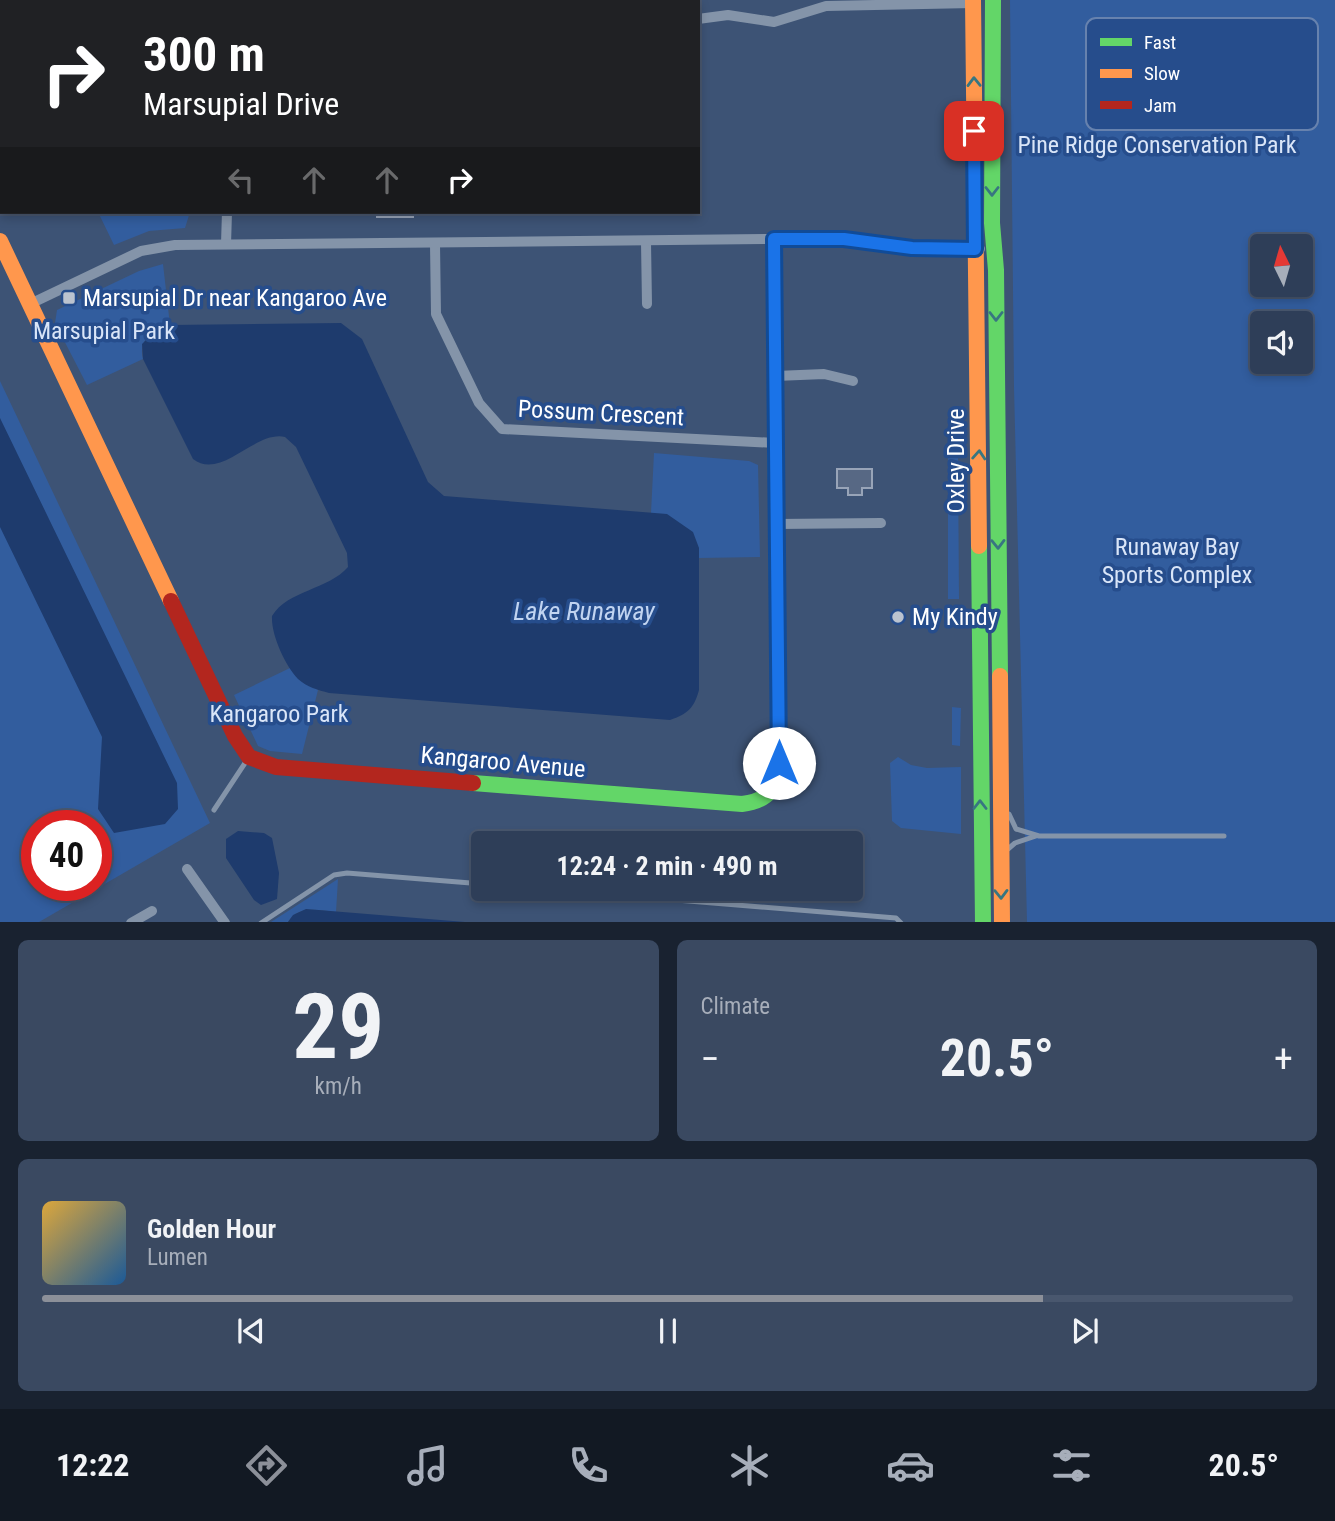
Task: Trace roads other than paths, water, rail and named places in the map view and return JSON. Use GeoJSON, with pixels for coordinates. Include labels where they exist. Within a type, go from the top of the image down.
{"type":"FeatureCollection","features":[{"type":"Feature","properties":{"kind":"main road","name":"Oxley Drive"},"geometry":{"type":"LineString","coordinates":[[993,0],[1002,922]]}},
{"type":"Feature","properties":{"kind":"main road","name":"Oxley Drive"},"geometry":{"type":"LineString","coordinates":[[973,1],[980,446],[978,526],[983,922]]}},
{"type":"Feature","properties":{"kind":"main road","name":"Kangaroo Avenue"},"geometry":{"type":"LineString","coordinates":[[248,757],[276,767],[733,804],[761,801],[774,789],[779,774],[774,239]]}},
{"type":"Feature","properties":{"kind":"main road"},"geometry":{"type":"LineString","coordinates":[[0,241],[235,736],[248,757]]}},
{"type":"Feature","properties":{"kind":"street"},"geometry":{"type":"LineString","coordinates":[[700,19],[728,15],[774,22],[826,6],[973,1]]}},
{"type":"Feature","properties":{"kind":"street"},"geometry":{"type":"LineString","coordinates":[[226,244],[227,214]]}},
{"type":"Feature","properties":{"kind":"street"},"geometry":{"type":"LineString","coordinates":[[30,304],[152,248],[226,244],[844,239],[912,248],[995,248]]}},
{"type":"Feature","properties":{"kind":"street"},"geometry":{"type":"LineString","coordinates":[[646,242],[647,304]]}},
{"type":"Feature","properties":{"kind":"street","name":"Possum Crescent"},"geometry":{"type":"LineString","coordinates":[[435,244],[436,314],[479,403],[502,429],[776,443]]}},
{"type":"Feature","properties":{"kind":"street"},"geometry":{"type":"LineString","coordinates":[[776,376],[824,374],[853,382]]}},
{"type":"Feature","properties":{"kind":"street"},"geometry":{"type":"LineString","coordinates":[[777,524],[881,523]]}},
{"type":"Feature","properties":{"kind":"street"},"geometry":{"type":"LineString","coordinates":[[187,869],[225,922]]}},
{"type":"Feature","properties":{"kind":"street"},"geometry":{"type":"LineString","coordinates":[[131,922],[152,911]]}},
{"type":"Feature","properties":{"kind":"lane"},"geometry":{"type":"LineString","coordinates":[[214,810],[248,757]]}},
{"type":"Feature","properties":{"kind":"lane"},"geometry":{"type":"LineString","coordinates":[[1000,764],[1008,783],[1011,823],[1016,829],[1039,836]]}},
{"type":"Feature","properties":{"kind":"lane"},"geometry":{"type":"LineString","coordinates":[[1001,860],[1012,844],[1039,836],[1224,836]]}},
{"type":"Feature","properties":{"kind":"lane"},"geometry":{"type":"LineString","coordinates":[[261,922],[334,875],[347,873],[471,883]]}},
{"type":"Feature","properties":{"kind":"lane"},"geometry":{"type":"LineString","coordinates":[[689,901],[896,918],[901,922]]}},
{"type":"Feature","properties":{"kind":"water","name":"Lake Runaway"},"geometry":{"type":"Polygon","coordinates":[[[341,323],[362,339],[428,482],[444,496],[667,514],[693,532],[699,548],[699,690],[689,710],[670,720],[329,693],[298,679],[280,649],[272,616],[288,601],[340,575],[348,567],[347,553],[296,447],[285,437],[262,441],[215,464],[204,464],[193,459],[143,359],[142,344],[153,333],[170,325],[341,323]]]}},
{"type":"Feature","properties":{"kind":"water"},"geometry":{"type":"Polygon","coordinates":[[[0,418],[177,783],[178,809],[165,824],[114,833],[112,810],[98,809],[102,737],[0,527],[0,418]]]}},
{"type":"Feature","properties":{"kind":"water"},"geometry":{"type":"Polygon","coordinates":[[[238,831],[264,833],[272,838],[279,873],[277,899],[261,905],[254,900],[226,858],[226,839],[238,831]]]}},
{"type":"Feature","properties":{"kind":"water"},"geometry":{"type":"Polygon","coordinates":[[[306,909],[465,922],[288,922],[293,915],[306,909]]]}},
{"type":"Feature","properties":{"kind":"place","name":"Marsupial Dr near Kangaroo Ave"},"geometry":{"type":"Point","coordinates":[69,298]}},
{"type":"Feature","properties":{"kind":"place","name":"My Kindy"},"geometry":{"type":"Point","coordinates":[898,617]}},
{"type":"Feature","properties":{"kind":"park label","name":"Pine Ridge Conservation Park"},"geometry":{"type":"Point","coordinates":[1157,145]}},
{"type":"Feature","properties":{"kind":"park label","name":"Marsupial Park"},"geometry":{"type":"Point","coordinates":[104,331]}},
{"type":"Feature","properties":{"kind":"park label","name":"Runaway Bay Sports Complex"},"geometry":{"type":"Point","coordinates":[1177,561]}},
{"type":"Feature","properties":{"kind":"park label","name":"Kangaroo Park"},"geometry":{"type":"Point","coordinates":[279,714]}}]}
